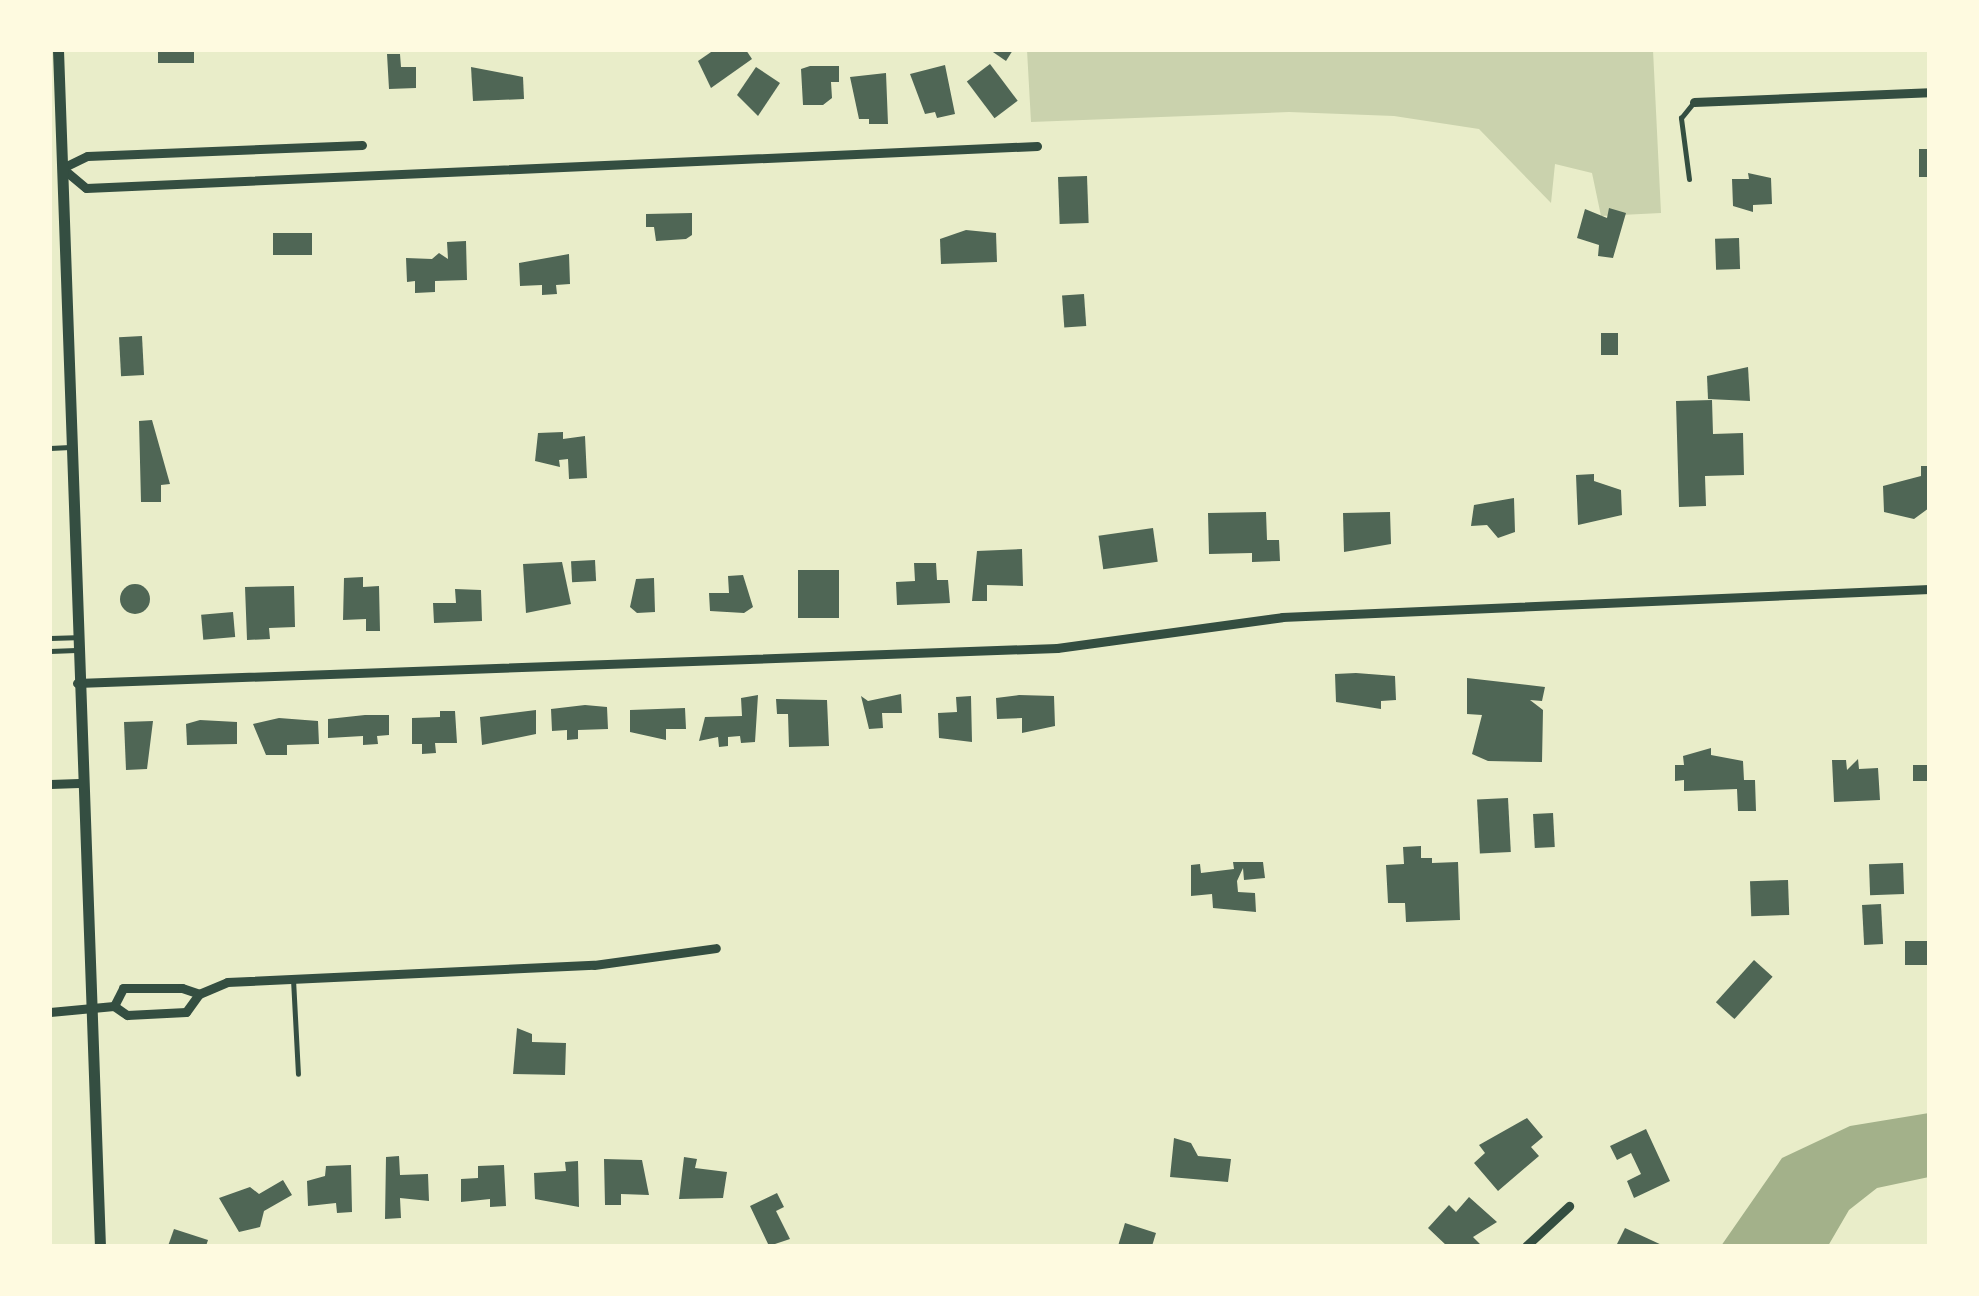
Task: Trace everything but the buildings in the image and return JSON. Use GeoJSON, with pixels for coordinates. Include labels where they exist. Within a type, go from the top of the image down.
{"type":"FeatureCollection","features":[{"type":"Feature","properties":{"kind":"street"},"geometry":{"type":"LineString","coordinates":[[58,50],[80,783],[100,1246]]}},
{"type":"Feature","properties":{"kind":"street"},"geometry":{"type":"LineString","coordinates":[[1694,102],[1929,92]]}},
{"type":"Feature","properties":{"kind":"street"},"geometry":{"type":"LineString","coordinates":[[62,168],[88,156],[362,144]]}},
{"type":"Feature","properties":{"kind":"street"},"geometry":{"type":"LineString","coordinates":[[62,168],[86,188],[1036,146]]}},
{"type":"Feature","properties":{"kind":"street"},"geometry":{"type":"LineString","coordinates":[[77,684],[1058,648],[1282,617],[1929,590]]}},
{"type":"Feature","properties":{"kind":"street"},"geometry":{"type":"LineString","coordinates":[[50,784],[80,783]]}},
{"type":"Feature","properties":{"kind":"street"},"geometry":{"type":"LineString","coordinates":[[114,1006],[123,988],[198,994],[227,982],[594,966],[716,948]]}},
{"type":"Feature","properties":{"kind":"street"},"geometry":{"type":"LineString","coordinates":[[153,1014],[154,988]]}},
{"type":"Feature","properties":{"kind":"street"},"geometry":{"type":"LineString","coordinates":[[50,1012],[114,1006],[127,1015],[186,1012],[198,994]]}},
{"type":"Feature","properties":{"kind":"street"},"geometry":{"type":"LineString","coordinates":[[1526,1246],[1569,1206]]}},
{"type":"Feature","properties":{"kind":"lane"},"geometry":{"type":"LineString","coordinates":[[1689,179],[1681,118],[1694,102]]}},
{"type":"Feature","properties":{"kind":"lane"},"geometry":{"type":"LineString","coordinates":[[50,448],[70,447]]}},
{"type":"Feature","properties":{"kind":"lane"},"geometry":{"type":"LineString","coordinates":[[50,638],[76,644]]}},
{"type":"Feature","properties":{"kind":"lane"},"geometry":{"type":"LineString","coordinates":[[50,651],[76,644]]}},
{"type":"Feature","properties":{"kind":"lane"},"geometry":{"type":"LineString","coordinates":[[294,979],[298,1074]]}},
{"type":"Feature","properties":{"kind":"shaded area"},"geometry":{"type":"Polygon","coordinates":[[[1027,50],[1653,50],[1661,213],[1601,216],[1592,173],[1555,164],[1551,203],[1479,129],[1394,116],[1289,112],[1031,122],[1027,50]]]}},
{"type":"Feature","properties":{"kind":"shaded area"},"geometry":{"type":"Polygon","coordinates":[[[1929,1113],[1929,1177],[1877,1188],[1849,1210],[1828,1246],[1721,1246],[1782,1158],[1850,1126],[1929,1113]]]}}]}
